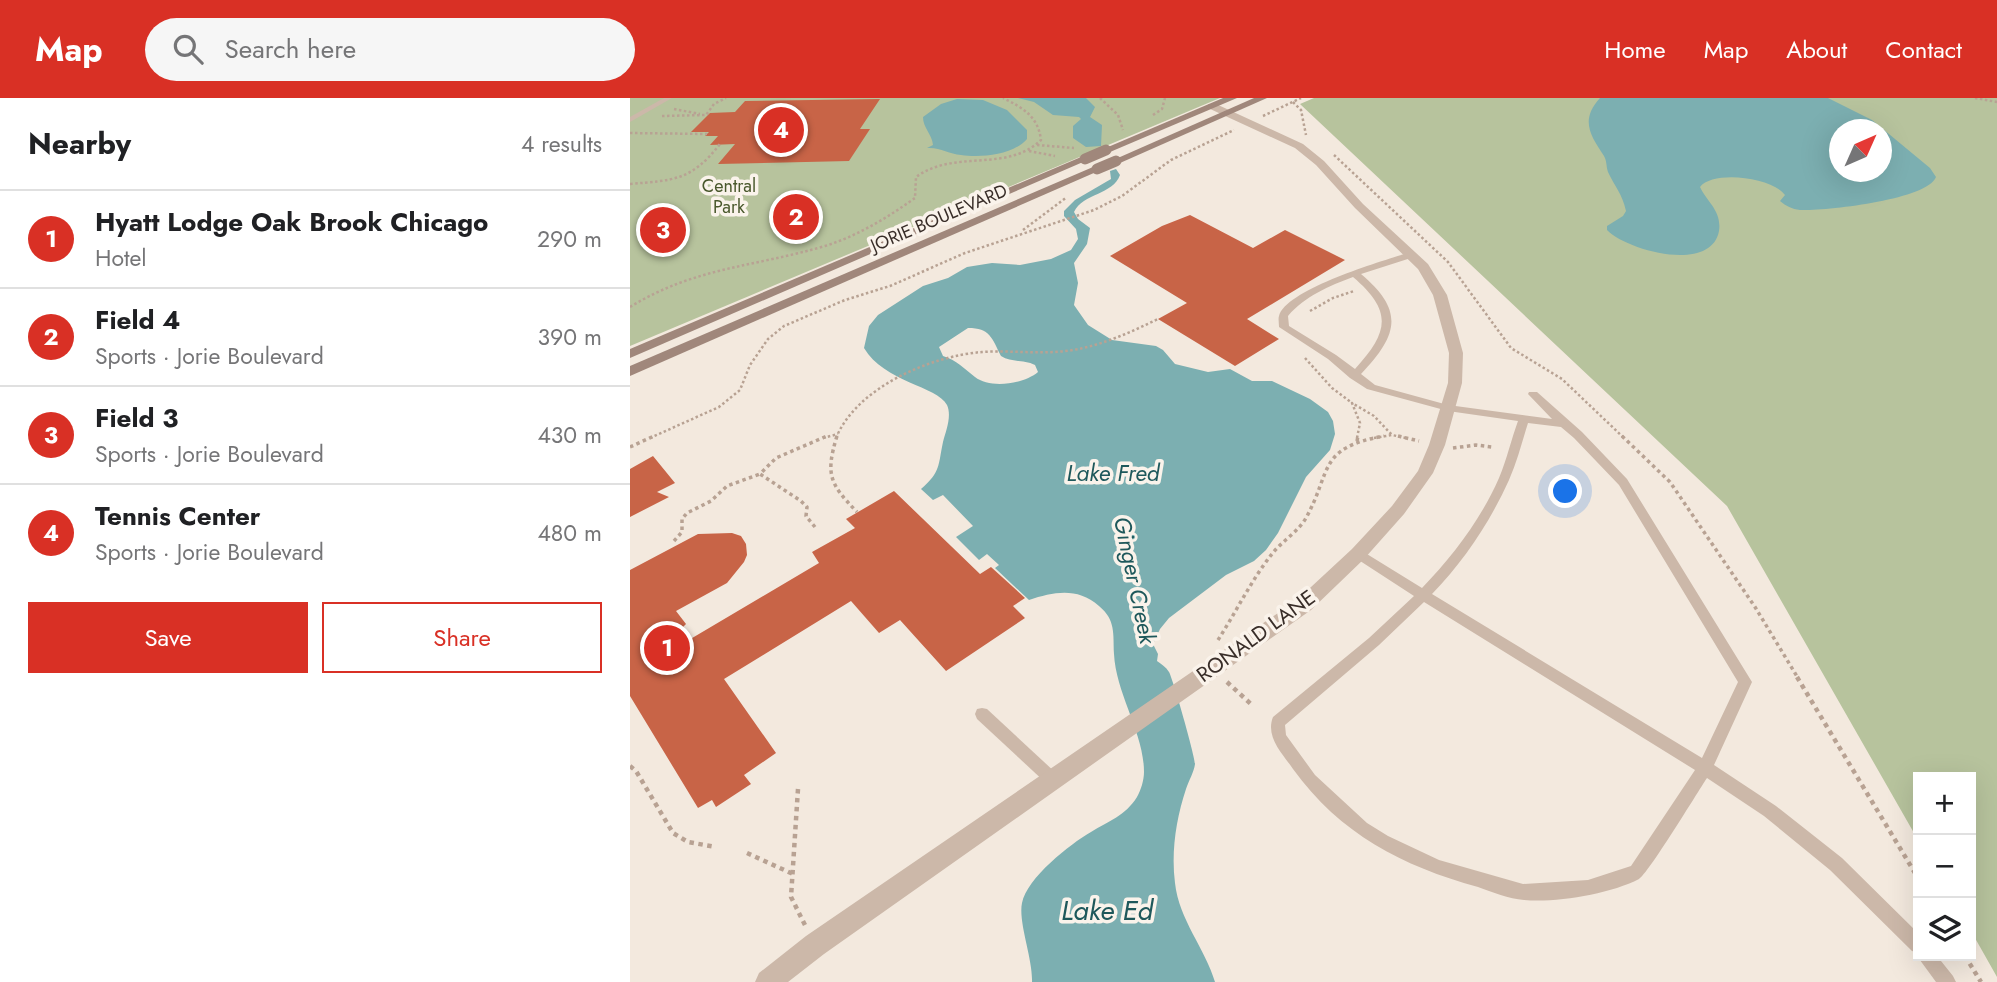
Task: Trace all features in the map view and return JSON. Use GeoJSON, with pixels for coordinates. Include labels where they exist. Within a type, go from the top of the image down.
{"type":"FeatureCollection","features":[{"type":"Feature","properties":{"kind":"main road","name":"JORIE BOULEVARD"},"geometry":{"type":"LineString","coordinates":[[630,354],[1232,98]]}},
{"type":"Feature","properties":{"kind":"main road","name":"JORIE BOULEVARD"},"geometry":{"type":"LineString","coordinates":[[630,371],[1262,98]]}},
{"type":"Feature","properties":{"kind":"street","name":"RONALD LANE"},"geometry":{"type":"LineString","coordinates":[[768,982],[815,945],[1304,605],[1358,554],[1398,510],[1425,474],[1454,383],[1456,353],[1440,295],[1411,255],[1299,146],[1212,106]]}},
{"type":"Feature","properties":{"kind":"lane"},"geometry":{"type":"LineString","coordinates":[[630,120],[669,98]]}},
{"type":"Feature","properties":{"kind":"lane"},"geometry":{"type":"LineString","coordinates":[[1411,255],[1324,286],[1282,313],[1281,322],[1284,327],[1332,357],[1371,387],[1448,408],[1564,424]]}},
{"type":"Feature","properties":{"kind":"lane"},"geometry":{"type":"LineString","coordinates":[[1354,376],[1372,357],[1384,337],[1389,316],[1380,298],[1355,274]]}},
{"type":"Feature","properties":{"kind":"lane"},"geometry":{"type":"LineString","coordinates":[[1524,418],[1503,480],[1472,536],[1423,596],[1278,722],[1279,737],[1310,780],[1361,828],[1382,842],[1438,867],[1523,892],[1588,888],[1636,872],[1704,768],[1745,682],[1623,482],[1578,435],[1533,394]]}},
{"type":"Feature","properties":{"kind":"lane"},"geometry":{"type":"LineString","coordinates":[[1358,554],[1770,811],[1836,864],[1913,939]]}},
{"type":"Feature","properties":{"kind":"lane"},"geometry":{"type":"LineString","coordinates":[[982,714],[1052,779]]}},
{"type":"Feature","properties":{"kind":"lane"},"geometry":{"type":"LineString","coordinates":[[1930,961],[1947,982]]}},
{"type":"Feature","properties":{"kind":"path"},"geometry":{"type":"LineString","coordinates":[[706,115],[714,104],[726,98]]}},
{"type":"Feature","properties":{"kind":"path"},"geometry":{"type":"LineString","coordinates":[[630,307],[658,289],[701,271],[803,251],[856,233],[915,198],[916,177],[934,166],[1029,151],[1041,140],[1033,114],[1003,98]]}},
{"type":"Feature","properties":{"kind":"path"},"geometry":{"type":"LineString","coordinates":[[1100,98],[1118,115],[1123,130],[1120,137]]}},
{"type":"Feature","properties":{"kind":"path"},"geometry":{"type":"LineString","coordinates":[[630,447],[719,407],[740,390],[750,365],[768,339],[784,326],[1018,234],[1113,202],[1191,148],[1301,98]]}},
{"type":"Feature","properties":{"kind":"path"},"geometry":{"type":"LineString","coordinates":[[1975,98],[1997,102]]}},
{"type":"Feature","properties":{"kind":"path"},"geometry":{"type":"LineString","coordinates":[[671,108],[706,115]]}},
{"type":"Feature","properties":{"kind":"path"},"geometry":{"type":"LineString","coordinates":[[656,116],[706,115]]}},
{"type":"Feature","properties":{"kind":"path"},"geometry":{"type":"LineString","coordinates":[[630,133],[707,134]]}},
{"type":"Feature","properties":{"kind":"path"},"geometry":{"type":"LineString","coordinates":[[630,184],[677,180],[705,163],[720,144]]}},
{"type":"Feature","properties":{"kind":"path"},"geometry":{"type":"LineString","coordinates":[[1037,145],[1074,148]]}},
{"type":"Feature","properties":{"kind":"path"},"geometry":{"type":"LineString","coordinates":[[1018,234],[1071,194]]}},
{"type":"Feature","properties":{"kind":"path"},"geometry":{"type":"LineString","coordinates":[[857,512],[834,486],[831,462],[839,434],[857,409],[893,381],[913,370],[953,357],[995,351],[1049,353],[1095,345],[1158,319]]}},
{"type":"Feature","properties":{"kind":"path"},"geometry":{"type":"LineString","coordinates":[[1302,355],[1332,388],[1374,416],[1392,435]]}},
{"type":"Feature","properties":{"kind":"path"},"geometry":{"type":"LineString","coordinates":[[1352,403],[1360,424],[1357,441]]}},
{"type":"Feature","properties":{"kind":"path"},"geometry":{"type":"LineString","coordinates":[[674,541],[682,532],[682,519],[687,513],[711,501],[727,486],[760,474],[776,457],[832,434],[839,434]]}},
{"type":"Feature","properties":{"kind":"path"},"geometry":{"type":"LineString","coordinates":[[1216,642],[1272,554],[1305,520],[1324,470],[1336,456],[1357,441],[1392,435],[1421,442]]}},
{"type":"Feature","properties":{"kind":"path"},"geometry":{"type":"LineString","coordinates":[[1447,447],[1492,447]]}},
{"type":"Feature","properties":{"kind":"path"},"geometry":{"type":"LineString","coordinates":[[760,474],[772,485],[796,494],[807,507],[806,516],[815,527]]}},
{"type":"Feature","properties":{"kind":"path"},"geometry":{"type":"LineString","coordinates":[[1223,678],[1252,705]]}},
{"type":"Feature","properties":{"kind":"path"},"geometry":{"type":"LineString","coordinates":[[630,766],[673,833],[688,842],[716,847]]}},
{"type":"Feature","properties":{"kind":"path"},"geometry":{"type":"LineString","coordinates":[[798,789],[791,897],[815,945]]}},
{"type":"Feature","properties":{"kind":"path"},"geometry":{"type":"LineString","coordinates":[[747,853],[793,874]]}},
{"type":"Feature","properties":{"kind":"path"},"geometry":{"type":"LineString","coordinates":[[1968,961],[1981,982]]}},
{"type":"Feature","properties":{"kind":"green space","name":"Central Park"},"geometry":{"type":"Polygon","coordinates":[[[630,98],[1220,98],[630,346],[630,98]]]}},
{"type":"Feature","properties":{"kind":"green space"},"geometry":{"type":"Polygon","coordinates":[[[1314,98],[1997,98],[1997,977],[1976,940],[1976,772],[1913,772],[1913,831],[1727,506],[1300,104],[1314,98]]]}},
{"type":"Feature","properties":{"kind":"water"},"geometry":{"type":"Polygon","coordinates":[[[1018,98],[1086,98],[1095,107],[1090,117],[1102,125],[1101,146],[1086,147],[1073,138],[1073,126],[1081,119],[1079,117],[1053,115],[1034,102],[1018,98]]]}},
{"type":"Feature","properties":{"kind":"water"},"geometry":{"type":"Polygon","coordinates":[[[1600,98],[1828,98],[1870,119],[1829,119],[1829,182],[1892,182],[1892,137],[1930,168],[1936,177],[1929,185],[1896,198],[1852,206],[1800,210],[1780,201],[1785,195],[1768,184],[1742,178],[1717,179],[1700,187],[1718,218],[1719,231],[1713,244],[1701,252],[1667,254],[1631,245],[1607,230],[1607,226],[1626,211],[1608,172],[1605,158],[1591,134],[1590,113],[1600,98]]]}},
{"type":"Feature","properties":{"kind":"water"},"geometry":{"type":"Polygon","coordinates":[[[957,99],[983,100],[1007,110],[1027,130],[1027,139],[1014,149],[978,156],[927,148],[933,145],[923,117],[941,104],[957,99]]]}},
{"type":"Feature","properties":{"kind":"water","name":"Lake Fred"},"geometry":{"type":"Polygon","coordinates":[[[1116,169],[1120,175],[1116,182],[1084,201],[1074,212],[1078,219],[1090,228],[1087,244],[1074,263],[1078,283],[1074,305],[1088,325],[1112,340],[1156,346],[1175,364],[1208,372],[1230,369],[1252,381],[1272,381],[1310,399],[1328,412],[1335,434],[1330,450],[1306,477],[1278,533],[1266,550],[1254,561],[1226,575],[1169,618],[1153,644],[1158,654],[1157,661],[1169,672],[1195,764],[1182,800],[1175,836],[1174,871],[1177,896],[1215,982],[1032,982],[1021,911],[1026,893],[1040,873],[1061,853],[1127,809],[1137,797],[1143,782],[1143,757],[1116,669],[1112,628],[1104,611],[1082,596],[1056,593],[1029,600],[995,568],[999,565],[987,554],[979,560],[956,537],[973,526],[943,495],[933,500],[921,489],[938,468],[948,423],[947,405],[933,393],[884,369],[864,348],[869,326],[878,315],[923,286],[948,278],[967,267],[992,263],[1020,265],[1051,259],[1071,250],[1078,239],[1076,229],[1064,216],[1064,211],[1075,200],[1111,179],[1110,171],[1116,169]],[[968,328],[939,347],[943,356],[956,362],[981,381],[989,383],[1016,382],[1038,372],[1031,363],[1001,356],[989,335],[975,328],[968,328]]]}},
{"type":"Feature","properties":{"kind":"building"},"geometry":{"type":"Polygon","coordinates":[[[880,99],[860,129],[870,129],[849,161],[718,164],[735,144],[710,145],[718,136],[705,136],[709,132],[691,132],[710,113],[735,112],[745,101],[880,99]]]}},
{"type":"Feature","properties":{"kind":"building"},"geometry":{"type":"Polygon","coordinates":[[[1190,215],[1253,248],[1285,230],[1345,260],[1247,319],[1279,339],[1235,366],[1158,319],[1187,303],[1110,256],[1162,226],[1190,215]]]}},
{"type":"Feature","properties":{"kind":"building"},"geometry":{"type":"Polygon","coordinates":[[[653,456],[675,483],[657,492],[669,497],[630,517],[630,469],[653,456]]]}},
{"type":"Feature","properties":{"kind":"building"},"geometry":{"type":"Polygon","coordinates":[[[894,491],[980,574],[991,567],[1025,598],[1013,606],[1025,618],[946,671],[900,620],[879,633],[851,601],[724,679],[776,753],[744,775],[751,784],[716,807],[712,800],[698,808],[630,696],[630,570],[698,534],[732,533],[741,536],[746,544],[747,555],[744,562],[727,583],[676,611],[686,624],[653,657],[655,660],[819,563],[812,552],[855,528],[846,519],[894,491]]]}},
{"type":"Feature","properties":{"kind":"place","name":"Tennis Center"},"geometry":{"type":"Point","coordinates":[781,130]}},
{"type":"Feature","properties":{"kind":"place","name":"Field 4"},"geometry":{"type":"Point","coordinates":[796,217]}},
{"type":"Feature","properties":{"kind":"place","name":"Field 3"},"geometry":{"type":"Point","coordinates":[663,230]}},
{"type":"Feature","properties":{"kind":"place","name":"Hyatt Lodge Oak Brook Chicago"},"geometry":{"type":"Point","coordinates":[667,648]}},
{"type":"Feature","properties":{"kind":"water label","name":"Ginger Creek"},"geometry":{"type":"Point","coordinates":[1135,580]}},
{"type":"Feature","properties":{"kind":"water label","name":"Lake Ed"},"geometry":{"type":"Point","coordinates":[1107,910]}}]}
